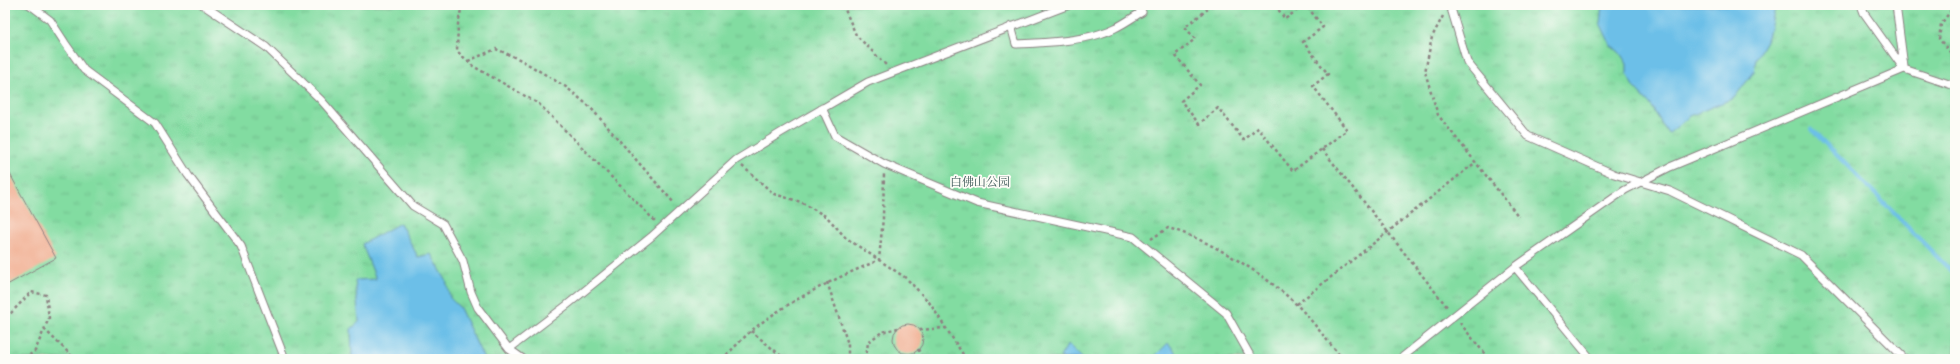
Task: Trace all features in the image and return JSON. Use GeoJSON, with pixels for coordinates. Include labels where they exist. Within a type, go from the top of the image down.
{"type":"FeatureCollection","features":[{"type":"Feature","properties":{"kind":"lane"},"geometry":{"type":"LineString","coordinates":[[30,5],[50,20],[84,70],[155,123],[188,175],[241,246],[285,359]]}},
{"type":"Feature","properties":{"kind":"lane"},"geometry":{"type":"LineString","coordinates":[[203,5],[266,47],[321,100],[412,206],[443,224],[463,261],[471,292],[478,308],[509,348],[523,359]]}},
{"type":"Feature","properties":{"kind":"lane"},"geometry":{"type":"LineString","coordinates":[[509,348],[567,305],[661,228],[736,160],[868,82],[1069,5]]}},
{"type":"Feature","properties":{"kind":"lane"},"geometry":{"type":"LineString","coordinates":[[1011,26],[1016,44],[1077,39],[1115,29],[1142,12],[1136,5]]}},
{"type":"Feature","properties":{"kind":"lane"},"geometry":{"type":"LineString","coordinates":[[1861,5],[1864,13],[1904,69],[1955,86]]}},
{"type":"Feature","properties":{"kind":"lane"},"geometry":{"type":"LineString","coordinates":[[1896,5],[1904,69]]}},
{"type":"Feature","properties":{"kind":"lane"},"geometry":{"type":"LineString","coordinates":[[1448,8],[1467,62],[1528,136],[1614,174],[1670,191],[1801,255],[1905,359]]}},
{"type":"Feature","properties":{"kind":"lane"},"geometry":{"type":"LineString","coordinates":[[1400,359],[1515,267],[1573,225],[1641,182],[1670,167],[1904,69]]}},
{"type":"Feature","properties":{"kind":"lane"},"geometry":{"type":"LineString","coordinates":[[822,108],[835,136],[884,164],[977,203],[1133,237],[1226,313],[1252,359]]}},
{"type":"Feature","properties":{"kind":"lane"},"geometry":{"type":"LineString","coordinates":[[1515,267],[1591,359]]}},
{"type":"Feature","properties":{"kind":"path"},"geometry":{"type":"LineString","coordinates":[[462,5],[458,24],[457,51],[474,66],[539,104],[661,228]]}},
{"type":"Feature","properties":{"kind":"path"},"geometry":{"type":"LineString","coordinates":[[843,5],[856,35],[893,72]]}},
{"type":"Feature","properties":{"kind":"path"},"geometry":{"type":"LineString","coordinates":[[1204,5],[1208,9]]}},
{"type":"Feature","properties":{"kind":"path"},"geometry":{"type":"LineString","coordinates":[[1213,5],[1185,27],[1195,39],[1176,55],[1200,85],[1181,101],[1199,124],[1218,108],[1244,140],[1258,128],[1293,172],[1347,130],[1313,86],[1328,74],[1303,42],[1323,27],[1305,5],[1285,19],[1275,5]]}},
{"type":"Feature","properties":{"kind":"path"},"geometry":{"type":"LineString","coordinates":[[1955,5],[1941,24],[1940,39],[1950,52],[1955,54]]}},
{"type":"Feature","properties":{"kind":"path"},"geometry":{"type":"LineString","coordinates":[[1448,8],[1432,37],[1425,72],[1438,115],[1519,218]]}},
{"type":"Feature","properties":{"kind":"path"},"geometry":{"type":"LineString","coordinates":[[468,61],[496,49],[521,60],[566,87],[590,107],[681,210]]}},
{"type":"Feature","properties":{"kind":"path"},"geometry":{"type":"LineString","coordinates":[[1322,149],[1489,359]]}},
{"type":"Feature","properties":{"kind":"path"},"geometry":{"type":"LineString","coordinates":[[736,160],[774,194],[801,202],[827,217],[846,238],[906,278],[929,302],[966,359]]}},
{"type":"Feature","properties":{"kind":"path"},"geometry":{"type":"LineString","coordinates":[[1297,304],[1476,162]]}},
{"type":"Feature","properties":{"kind":"path"},"geometry":{"type":"LineString","coordinates":[[879,260],[883,218],[884,164]]}},
{"type":"Feature","properties":{"kind":"path"},"geometry":{"type":"LineString","coordinates":[[1142,244],[1168,228],[1187,233],[1245,264],[1297,304],[1342,358]]}},
{"type":"Feature","properties":{"kind":"path"},"geometry":{"type":"LineString","coordinates":[[722,359],[751,331],[789,304],[827,282],[879,260]]}},
{"type":"Feature","properties":{"kind":"path"},"geometry":{"type":"LineString","coordinates":[[827,282],[848,344],[848,359]]}},
{"type":"Feature","properties":{"kind":"path"},"geometry":{"type":"LineString","coordinates":[[5,315],[11,313],[31,292],[46,295],[49,318],[35,351],[24,359]]}},
{"type":"Feature","properties":{"kind":"path"},"geometry":{"type":"LineString","coordinates":[[866,359],[868,342],[882,332],[898,328]]}},
{"type":"Feature","properties":{"kind":"path"},"geometry":{"type":"LineString","coordinates":[[920,330],[945,328]]}},
{"type":"Feature","properties":{"kind":"path"},"geometry":{"type":"LineString","coordinates":[[44,329],[75,359]]}},
{"type":"Feature","properties":{"kind":"path"},"geometry":{"type":"LineString","coordinates":[[751,331],[785,359]]}},
{"type":"Feature","properties":{"kind":"path"},"geometry":{"type":"LineString","coordinates":[[918,349],[923,359]]}},
{"type":"Feature","properties":{"kind":"green space","name":"白佛山公园"},"geometry":{"type":"Polygon","coordinates":[[[5,5],[1955,5],[1955,359],[5,359],[5,5]]]}},
{"type":"Feature","properties":{"kind":"water"},"geometry":{"type":"Polygon","coordinates":[[[1602,5],[1776,5],[1768,37],[1756,58],[1754,72],[1734,98],[1690,116],[1668,134],[1650,104],[1635,88],[1627,74],[1627,64],[1620,53],[1610,44],[1600,23],[1602,5]]]}},
{"type":"Feature","properties":{"kind":"water"},"geometry":{"type":"Polygon","coordinates":[[[400,223],[418,257],[431,254],[446,280],[450,298],[460,308],[484,359],[352,359],[351,329],[359,322],[355,280],[376,279],[362,244],[400,223]]]}},
{"type":"Feature","properties":{"kind":"water"},"geometry":{"type":"Polygon","coordinates":[[[1168,343],[1182,359],[1152,359],[1168,343]]]}},
{"type":"Feature","properties":{"kind":"water"},"geometry":{"type":"Polygon","coordinates":[[[1068,344],[1083,359],[1064,359],[1060,357],[1068,344]]]}},
{"type":"Feature","properties":{"kind":"building"},"geometry":{"type":"Polygon","coordinates":[[[5,165],[56,258],[5,286],[5,165]]]}},
{"type":"Feature","properties":{"kind":"building"},"geometry":{"type":"Polygon","coordinates":[[[908,324],[919,328],[923,339],[919,350],[908,354],[897,350],[893,339],[897,328],[908,324]]]}},
{"type":"Feature","properties":{"kind":"waterway"},"geometry":{"type":"LineString","coordinates":[[1811,129],[1955,275]]}}]}
